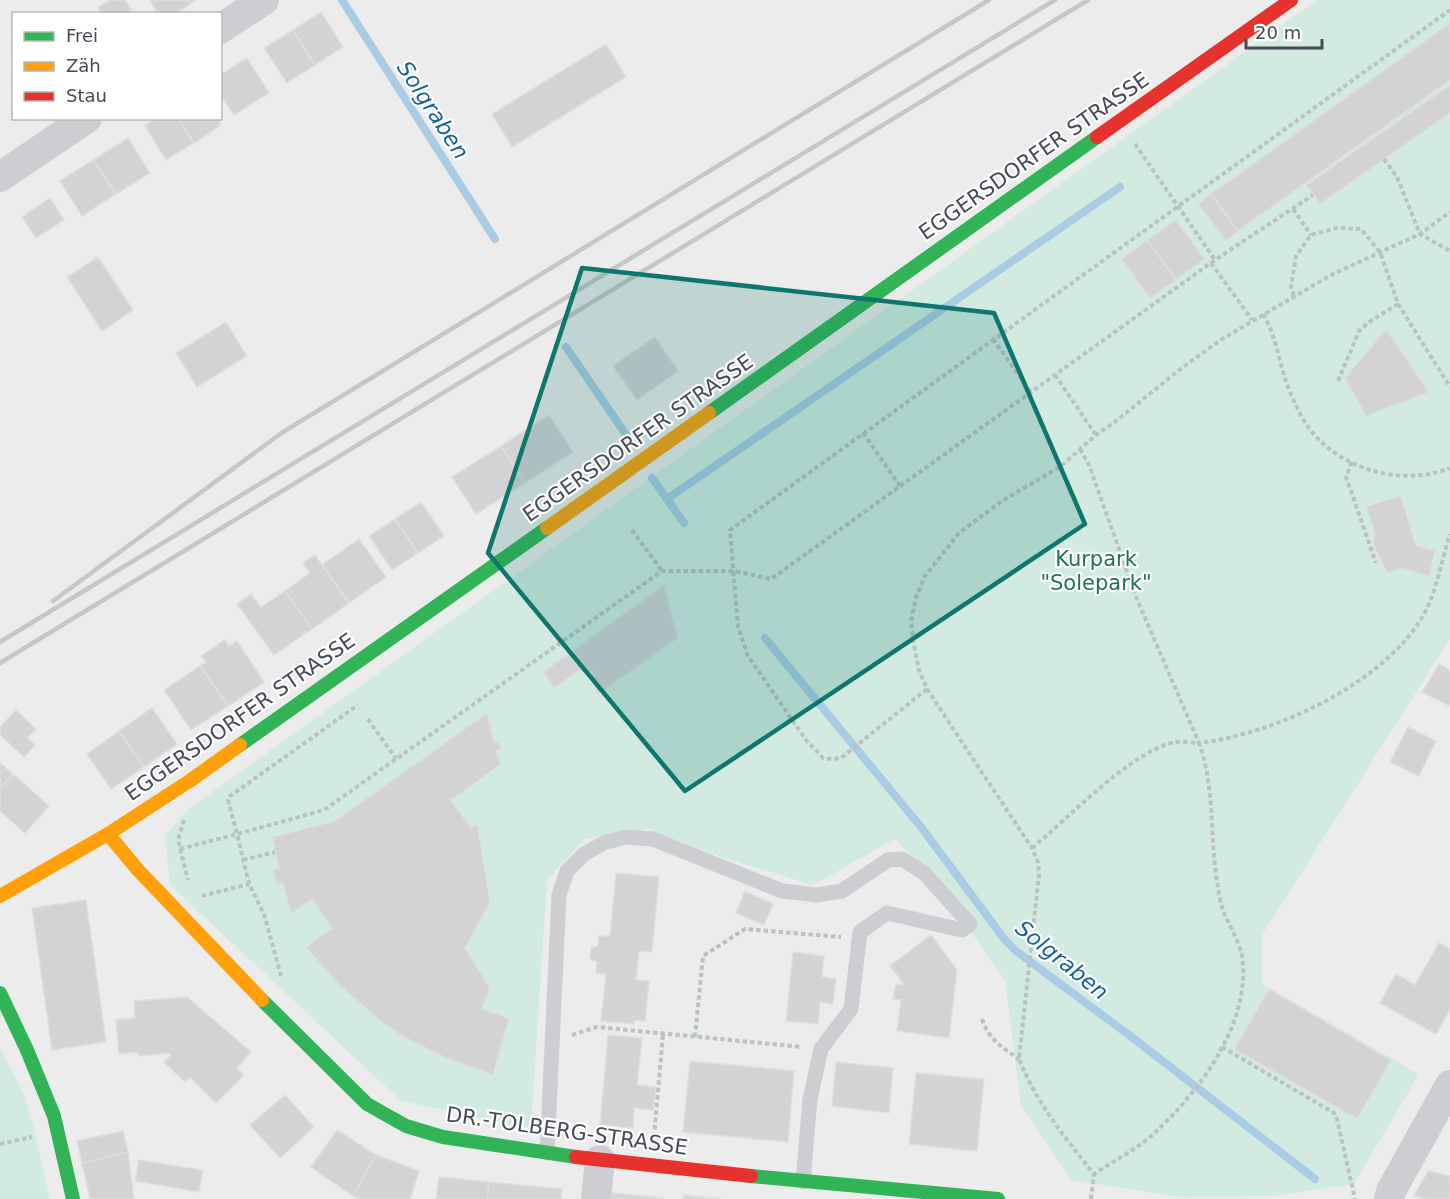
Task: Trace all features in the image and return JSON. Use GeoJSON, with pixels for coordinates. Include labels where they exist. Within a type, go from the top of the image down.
{"type":"FeatureCollection","features":[{"type":"Feature","properties":{"kind":"street"},"geometry":{"type":"LineString","coordinates":[[222,28],[264,0]]}},
{"type":"Feature","properties":{"kind":"street","name":"EGGERSDORFER STRASSE"},"geometry":{"type":"LineString","coordinates":[[0,896],[108,834],[191,780],[1291,0]]}},
{"type":"Feature","properties":{"kind":"street"},"geometry":{"type":"LineString","coordinates":[[0,177],[84,120]]}},
{"type":"Feature","properties":{"kind":"street","name":"DR.-TOLBERG-STRASSE"},"geometry":{"type":"LineString","coordinates":[[108,834],[138,870],[221,959],[367,1104],[406,1126],[443,1137],[600,1160],[803,1182],[998,1199]]}},
{"type":"Feature","properties":{"kind":"street"},"geometry":{"type":"LineString","coordinates":[[0,993],[27,1050],[54,1116],[73,1199]]}},
{"type":"Feature","properties":{"kind":"street"},"geometry":{"type":"LineString","coordinates":[[1389,1199],[1391,1191],[1450,1084]]}},
{"type":"Feature","properties":{"kind":"street"},"geometry":{"type":"LineString","coordinates":[[596,1199],[600,1160]]}},
{"type":"Feature","properties":{"kind":"lane"},"geometry":{"type":"LineString","coordinates":[[547,1153],[559,895],[567,871],[584,854],[606,842],[627,837],[653,839],[782,891],[817,895],[842,891],[888,860],[902,859],[924,873],[970,924],[962,930],[887,913],[860,932],[851,1010],[821,1049],[810,1099],[803,1182]]}},
{"type":"Feature","properties":{"kind":"path"},"geometry":{"type":"LineString","coordinates":[[927,690],[843,756],[833,759],[823,758],[806,740],[748,656],[738,627],[730,530],[1450,10]]}},
{"type":"Feature","properties":{"kind":"path"},"geometry":{"type":"LineString","coordinates":[[1120,121],[1252,320]]}},
{"type":"Feature","properties":{"kind":"path"},"geometry":{"type":"LineString","coordinates":[[1384,159],[1397,177],[1419,234],[1450,251]]}},
{"type":"Feature","properties":{"kind":"path"},"geometry":{"type":"LineString","coordinates":[[180,849],[324,810],[662,571],[734,571],[771,579],[1213,262],[1313,195]]}},
{"type":"Feature","properties":{"kind":"path"},"geometry":{"type":"LineString","coordinates":[[1293,209],[1311,235]]}},
{"type":"Feature","properties":{"kind":"path"},"geometry":{"type":"LineString","coordinates":[[1091,1199],[1094,1174],[1053,1122],[1028,1081],[1019,1059],[1039,874],[1038,862],[1032,848],[927,690],[919,670],[911,622],[916,597],[925,576],[959,533],[1002,501],[1061,466],[1096,435],[1116,422],[1183,367],[1252,320],[1333,274],[1419,234],[1450,212]]}},
{"type":"Feature","properties":{"kind":"path"},"geometry":{"type":"LineString","coordinates":[[1294,296],[1291,287],[1296,256],[1311,235],[1336,228],[1361,229],[1380,252],[1398,304],[1450,387]]}},
{"type":"Feature","properties":{"kind":"path"},"geometry":{"type":"LineString","coordinates":[[1338,381],[1359,331],[1398,304]]}},
{"type":"Feature","properties":{"kind":"path"},"geometry":{"type":"LineString","coordinates":[[1263,314],[1269,324],[1290,392],[1308,428],[1324,445],[1343,459],[1371,470],[1412,476],[1436,474],[1450,468]]}},
{"type":"Feature","properties":{"kind":"path"},"geometry":{"type":"LineString","coordinates":[[993,339],[1031,392]]}},
{"type":"Feature","properties":{"kind":"path"},"geometry":{"type":"LineString","coordinates":[[1055,375],[1096,435]]}},
{"type":"Feature","properties":{"kind":"path"},"geometry":{"type":"LineString","coordinates":[[863,433],[900,486]]}},
{"type":"Feature","properties":{"kind":"path"},"geometry":{"type":"LineString","coordinates":[[1080,449],[1089,465],[1136,597],[1208,766],[1218,885],[1223,911],[1241,953],[1243,975],[1239,1005],[1233,1024],[1222,1047],[1185,1102],[1149,1138],[1094,1174]]}},
{"type":"Feature","properties":{"kind":"path"},"geometry":{"type":"LineString","coordinates":[[1352,462],[1346,477],[1376,563]]}},
{"type":"Feature","properties":{"kind":"path"},"geometry":{"type":"LineString","coordinates":[[632,530],[662,571]]}},
{"type":"Feature","properties":{"kind":"path"},"geometry":{"type":"LineString","coordinates":[[1032,848],[1122,770],[1153,750],[1176,742],[1217,741],[1286,720],[1335,696],[1359,681],[1388,657],[1409,636],[1421,619],[1450,534]]}},
{"type":"Feature","properties":{"kind":"path"},"geometry":{"type":"LineString","coordinates":[[283,981],[264,914],[249,884],[228,800],[230,796],[358,705]]}},
{"type":"Feature","properties":{"kind":"path"},"geometry":{"type":"LineString","coordinates":[[368,719],[396,759]]}},
{"type":"Feature","properties":{"kind":"path"},"geometry":{"type":"LineString","coordinates":[[190,889],[178,840],[180,827],[191,803],[201,792],[191,780]]}},
{"type":"Feature","properties":{"kind":"path"},"geometry":{"type":"LineString","coordinates":[[243,860],[275,852]]}},
{"type":"Feature","properties":{"kind":"path"},"geometry":{"type":"LineString","coordinates":[[210,894],[249,884]]}},
{"type":"Feature","properties":{"kind":"path"},"geometry":{"type":"LineString","coordinates":[[696,1037],[703,956],[745,929],[845,937],[860,932]]}},
{"type":"Feature","properties":{"kind":"path"},"geometry":{"type":"LineString","coordinates":[[982,1019],[986,1032],[996,1043],[1019,1059]]}},
{"type":"Feature","properties":{"kind":"path"},"geometry":{"type":"LineString","coordinates":[[554,1041],[597,1027],[821,1049]]}},
{"type":"Feature","properties":{"kind":"path"},"geometry":{"type":"LineString","coordinates":[[652,1164],[663,1034]]}},
{"type":"Feature","properties":{"kind":"path"},"geometry":{"type":"LineString","coordinates":[[1222,1047],[1334,1113],[1355,1199]]}},
{"type":"Feature","properties":{"kind":"highlighted area"},"geometry":{"type":"Polygon","coordinates":[[[582,268],[994,313],[1085,524],[685,791],[488,553],[582,268]]]}},
{"type":"Feature","properties":{"kind":"green space","name":"Kurpark \"Solepark\""},"geometry":{"type":"Polygon","coordinates":[[[1317,0],[1450,0],[1450,639],[1262,935],[1262,984],[1419,1074],[1354,1184],[1275,1196],[1183,1198],[1071,1180],[1021,1105],[1005,980],[933,879],[895,839],[813,885],[724,858],[648,829],[585,839],[547,880],[531,1128],[401,1101],[170,885],[165,835],[190,808],[1317,0]]]}},
{"type":"Feature","properties":{"kind":"green space"},"geometry":{"type":"Polygon","coordinates":[[[0,1048],[24,1094],[50,1199],[0,1199],[0,1048]]]}},
{"type":"Feature","properties":{"kind":"building"},"geometry":{"type":"Polygon","coordinates":[[[110,0],[125,0],[133,12],[101,12],[98,7],[110,0]]]}},
{"type":"Feature","properties":{"kind":"building"},"geometry":{"type":"Polygon","coordinates":[[[150,0],[195,1],[178,12],[157,12],[150,0]]]}},
{"type":"Feature","properties":{"kind":"building"},"geometry":{"type":"Polygon","coordinates":[[[321,12],[343,47],[315,65],[293,30],[321,12]]]}},
{"type":"Feature","properties":{"kind":"building"},"geometry":{"type":"Polygon","coordinates":[[[1450,23],[1450,80],[1238,231],[1211,194],[1450,23]]]}},
{"type":"Feature","properties":{"kind":"building"},"geometry":{"type":"Polygon","coordinates":[[[293,30],[315,65],[287,83],[264,48],[293,30]]]}},
{"type":"Feature","properties":{"kind":"building"},"geometry":{"type":"Polygon","coordinates":[[[606,44],[626,77],[512,147],[492,114],[606,44]]]}},
{"type":"Feature","properties":{"kind":"building"},"geometry":{"type":"Polygon","coordinates":[[[247,58],[269,93],[234,115],[222,97],[222,74],[247,58]]]}},
{"type":"Feature","properties":{"kind":"building"},"geometry":{"type":"Polygon","coordinates":[[[1450,85],[1450,113],[1320,204],[1306,185],[1450,85]]]}},
{"type":"Feature","properties":{"kind":"building"},"geometry":{"type":"Polygon","coordinates":[[[154,120],[179,120],[194,143],[166,160],[145,126],[154,120]]]}},
{"type":"Feature","properties":{"kind":"building"},"geometry":{"type":"Polygon","coordinates":[[[179,120],[218,120],[221,125],[194,143],[179,120]]]}},
{"type":"Feature","properties":{"kind":"building"},"geometry":{"type":"Polygon","coordinates":[[[128,138],[150,173],[116,194],[93,160],[128,138]]]}},
{"type":"Feature","properties":{"kind":"building"},"geometry":{"type":"Polygon","coordinates":[[[93,160],[116,194],[82,216],[60,181],[93,160]]]}},
{"type":"Feature","properties":{"kind":"building"},"geometry":{"type":"Polygon","coordinates":[[[1211,194],[1238,231],[1226,241],[1198,204],[1211,194]]]}},
{"type":"Feature","properties":{"kind":"building"},"geometry":{"type":"Polygon","coordinates":[[[50,198],[64,220],[36,238],[22,217],[50,198]]]}},
{"type":"Feature","properties":{"kind":"building"},"geometry":{"type":"Polygon","coordinates":[[[1176,220],[1205,259],[1176,280],[1147,240],[1176,220]]]}},
{"type":"Feature","properties":{"kind":"building"},"geometry":{"type":"Polygon","coordinates":[[[1147,240],[1176,280],[1150,298],[1121,259],[1147,240]]]}},
{"type":"Feature","properties":{"kind":"building"},"geometry":{"type":"Polygon","coordinates":[[[98,257],[133,310],[102,331],[67,277],[98,257]]]}},
{"type":"Feature","properties":{"kind":"building"},"geometry":{"type":"Polygon","coordinates":[[[226,322],[247,356],[197,387],[176,353],[226,322]]]}},
{"type":"Feature","properties":{"kind":"building"},"geometry":{"type":"Polygon","coordinates":[[[1386,329],[1429,392],[1366,416],[1345,378],[1386,329]]]}},
{"type":"Feature","properties":{"kind":"building"},"geometry":{"type":"Polygon","coordinates":[[[655,337],[678,371],[637,400],[613,366],[655,337]]]}},
{"type":"Feature","properties":{"kind":"building"},"geometry":{"type":"Polygon","coordinates":[[[549,415],[573,452],[525,483],[501,446],[549,415]]]}},
{"type":"Feature","properties":{"kind":"building"},"geometry":{"type":"Polygon","coordinates":[[[501,446],[525,483],[476,514],[452,477],[501,446]]]}},
{"type":"Feature","properties":{"kind":"building"},"geometry":{"type":"Polygon","coordinates":[[[1401,496],[1416,546],[1435,551],[1429,576],[1401,568],[1387,573],[1375,548],[1373,542],[1375,533],[1366,506],[1401,496]]]}},
{"type":"Feature","properties":{"kind":"building"},"geometry":{"type":"Polygon","coordinates":[[[421,502],[444,536],[418,553],[395,519],[421,502]]]}},
{"type":"Feature","properties":{"kind":"building"},"geometry":{"type":"Polygon","coordinates":[[[395,519],[418,553],[392,570],[369,536],[395,519]]]}},
{"type":"Feature","properties":{"kind":"building"},"geometry":{"type":"Polygon","coordinates":[[[359,539],[386,577],[349,603],[322,565],[359,539]]]}},
{"type":"Feature","properties":{"kind":"building"},"geometry":{"type":"Polygon","coordinates":[[[315,555],[349,603],[312,629],[285,591],[310,573],[303,563],[315,555]]]}},
{"type":"Feature","properties":{"kind":"building"},"geometry":{"type":"Polygon","coordinates":[[[664,585],[678,638],[597,695],[592,671],[589,673],[584,667],[554,688],[543,672],[664,585]]]}},
{"type":"Feature","properties":{"kind":"building"},"geometry":{"type":"Polygon","coordinates":[[[285,591],[312,629],[274,655],[237,604],[251,594],[261,607],[285,591]]]}},
{"type":"Feature","properties":{"kind":"building"},"geometry":{"type":"Polygon","coordinates":[[[225,640],[229,646],[237,641],[264,682],[228,706],[200,666],[206,662],[201,656],[225,640]]]}},
{"type":"Feature","properties":{"kind":"building"},"geometry":{"type":"Polygon","coordinates":[[[1439,664],[1450,670],[1450,706],[1422,692],[1439,664]]]}},
{"type":"Feature","properties":{"kind":"building"},"geometry":{"type":"Polygon","coordinates":[[[200,666],[228,706],[191,730],[164,690],[200,666]]]}},
{"type":"Feature","properties":{"kind":"building"},"geometry":{"type":"Polygon","coordinates":[[[152,708],[177,744],[144,767],[119,731],[152,708]]]}},
{"type":"Feature","properties":{"kind":"building"},"geometry":{"type":"Polygon","coordinates":[[[16,710],[36,729],[27,738],[35,745],[24,757],[0,735],[0,727],[16,710]]]}},
{"type":"Feature","properties":{"kind":"building"},"geometry":{"type":"Polygon","coordinates":[[[487,713],[494,742],[499,741],[501,749],[496,751],[500,765],[451,800],[471,828],[477,823],[490,902],[465,948],[490,988],[482,1009],[509,1018],[493,1075],[444,1057],[404,1037],[378,1019],[337,983],[306,947],[332,928],[312,899],[291,914],[283,883],[277,884],[273,870],[279,868],[272,837],[335,821],[487,713]]]}},
{"type":"Feature","properties":{"kind":"building"},"geometry":{"type":"Polygon","coordinates":[[[1408,727],[1436,741],[1419,776],[1390,762],[1408,727]]]}},
{"type":"Feature","properties":{"kind":"building"},"geometry":{"type":"Polygon","coordinates":[[[119,731],[144,767],[111,789],[87,754],[119,731]]]}},
{"type":"Feature","properties":{"kind":"building"},"geometry":{"type":"Polygon","coordinates":[[[0,763],[13,774],[0,789],[0,763]]]}},
{"type":"Feature","properties":{"kind":"building"},"geometry":{"type":"Polygon","coordinates":[[[13,774],[49,806],[25,833],[0,811],[0,789],[13,774]]]}},
{"type":"Feature","properties":{"kind":"building"},"geometry":{"type":"Polygon","coordinates":[[[616,873],[659,877],[652,952],[639,951],[636,980],[649,981],[645,1021],[634,1020],[634,1024],[601,1021],[606,974],[596,973],[597,962],[590,958],[591,948],[598,946],[599,936],[610,936],[616,873]]]}},
{"type":"Feature","properties":{"kind":"building"},"geometry":{"type":"Polygon","coordinates":[[[745,891],[773,904],[764,925],[736,913],[745,891]]]}},
{"type":"Feature","properties":{"kind":"building"},"geometry":{"type":"Polygon","coordinates":[[[86,900],[106,1042],[52,1050],[32,908],[86,900]]]}},
{"type":"Feature","properties":{"kind":"building"},"geometry":{"type":"Polygon","coordinates":[[[931,935],[957,970],[949,1038],[897,1031],[901,1000],[893,999],[896,984],[903,985],[903,983],[890,966],[931,935]]]}},
{"type":"Feature","properties":{"kind":"building"},"geometry":{"type":"Polygon","coordinates":[[[1439,943],[1450,949],[1450,1010],[1436,1034],[1380,1003],[1396,974],[1415,985],[1439,943]]]}},
{"type":"Feature","properties":{"kind":"building"},"geometry":{"type":"Polygon","coordinates":[[[793,952],[824,956],[822,977],[836,979],[833,1004],[820,1002],[818,1024],[786,1021],[793,952]]]}},
{"type":"Feature","properties":{"kind":"building"},"geometry":{"type":"Polygon","coordinates":[[[1269,989],[1391,1060],[1357,1119],[1234,1049],[1269,989]]]}},
{"type":"Feature","properties":{"kind":"building"},"geometry":{"type":"Polygon","coordinates":[[[187,997],[251,1052],[237,1068],[244,1075],[216,1103],[190,1077],[185,1082],[164,1062],[171,1055],[169,1053],[138,1056],[138,1052],[119,1054],[116,1020],[135,1018],[134,1001],[187,997]]]}},
{"type":"Feature","properties":{"kind":"building"},"geometry":{"type":"Polygon","coordinates":[[[608,1035],[642,1038],[637,1085],[656,1087],[653,1110],[634,1108],[633,1128],[600,1125],[608,1035]]]}},
{"type":"Feature","properties":{"kind":"building"},"geometry":{"type":"Polygon","coordinates":[[[690,1061],[794,1071],[788,1142],[683,1132],[690,1061]]]}},
{"type":"Feature","properties":{"kind":"building"},"geometry":{"type":"Polygon","coordinates":[[[836,1062],[893,1068],[889,1113],[832,1106],[836,1062]]]}},
{"type":"Feature","properties":{"kind":"building"},"geometry":{"type":"Polygon","coordinates":[[[916,1073],[984,1079],[977,1151],[909,1144],[916,1073]]]}},
{"type":"Feature","properties":{"kind":"building"},"geometry":{"type":"Polygon","coordinates":[[[285,1095],[314,1127],[280,1158],[250,1125],[285,1095]]]}},
{"type":"Feature","properties":{"kind":"building"},"geometry":{"type":"Polygon","coordinates":[[[337,1130],[376,1155],[353,1196],[311,1167],[337,1130]]]}},
{"type":"Feature","properties":{"kind":"building"},"geometry":{"type":"Polygon","coordinates":[[[123,1131],[128,1152],[82,1163],[77,1141],[123,1131]]]}},
{"type":"Feature","properties":{"kind":"building"},"geometry":{"type":"Polygon","coordinates":[[[128,1152],[134,1199],[90,1199],[82,1163],[128,1152]]]}},
{"type":"Feature","properties":{"kind":"building"},"geometry":{"type":"Polygon","coordinates":[[[376,1155],[419,1171],[410,1199],[361,1199],[353,1196],[376,1155]]]}},
{"type":"Feature","properties":{"kind":"building"},"geometry":{"type":"Polygon","coordinates":[[[139,1160],[203,1170],[199,1192],[135,1181],[139,1160]]]}},
{"type":"Feature","properties":{"kind":"building"},"geometry":{"type":"Polygon","coordinates":[[[1428,1171],[1450,1176],[1450,1199],[1426,1199],[1414,1196],[1428,1171]]]}},
{"type":"Feature","properties":{"kind":"building"},"geometry":{"type":"Polygon","coordinates":[[[439,1177],[489,1182],[487,1199],[436,1199],[439,1177]]]}},
{"type":"Feature","properties":{"kind":"building"},"geometry":{"type":"Polygon","coordinates":[[[489,1182],[562,1189],[561,1199],[487,1199],[489,1182]]]}},
{"type":"Feature","properties":{"kind":"building"},"geometry":{"type":"Polygon","coordinates":[[[612,1193],[663,1198],[663,1199],[611,1199],[612,1193]]]}},
{"type":"Feature","properties":{"kind":"building"},"geometry":{"type":"Polygon","coordinates":[[[684,1195],[721,1199],[683,1199],[684,1195]]]}},
{"type":"Feature","properties":{"kind":"waterway","name":"Solgraben"},"geometry":{"type":"LineString","coordinates":[[342,0],[495,239]]}},
{"type":"Feature","properties":{"kind":"waterway"},"geometry":{"type":"LineString","coordinates":[[667,499],[1120,187]]}},
{"type":"Feature","properties":{"kind":"waterway","name":"Solgraben"},"geometry":{"type":"LineString","coordinates":[[566,347],[629,439]]}},
{"type":"Feature","properties":{"kind":"waterway","name":"Solgraben"},"geometry":{"type":"LineString","coordinates":[[652,478],[684,523]]}},
{"type":"Feature","properties":{"kind":"waterway","name":"Solgraben"},"geometry":{"type":"LineString","coordinates":[[765,638],[921,827],[1005,940],[1016,951],[1315,1179]]}},
{"type":"Feature","properties":{"kind":"railway"},"geometry":{"type":"LineString","coordinates":[[53,601],[283,432],[989,0]]}},
{"type":"Feature","properties":{"kind":"railway"},"geometry":{"type":"LineString","coordinates":[[0,642],[1055,0]]}},
{"type":"Feature","properties":{"kind":"railway"},"geometry":{"type":"LineString","coordinates":[[0,663],[1088,0]]}},
{"type":"Feature","properties":{"kind":"traffic: fast"},"geometry":{"type":"LineString","coordinates":[[709,413],[1097,137]]}},
{"type":"Feature","properties":{"kind":"traffic: fast"},"geometry":{"type":"LineString","coordinates":[[240,745],[547,528]]}},
{"type":"Feature","properties":{"kind":"traffic: fast"},"geometry":{"type":"LineString","coordinates":[[0,993],[27,1050],[54,1116],[73,1199]]}},
{"type":"Feature","properties":{"kind":"traffic: fast"},"geometry":{"type":"LineString","coordinates":[[262,1000],[367,1104],[406,1126],[443,1137],[576,1157]]}},
{"type":"Feature","properties":{"kind":"traffic: fast"},"geometry":{"type":"LineString","coordinates":[[751,1176],[998,1199]]}},
{"type":"Feature","properties":{"kind":"traffic: slow"},"geometry":{"type":"LineString","coordinates":[[547,528],[709,413]]}},
{"type":"Feature","properties":{"kind":"traffic: slow"},"geometry":{"type":"LineString","coordinates":[[0,896],[108,834],[240,745]]}},
{"type":"Feature","properties":{"kind":"traffic: slow"},"geometry":{"type":"LineString","coordinates":[[108,834],[138,870],[262,1000]]}},
{"type":"Feature","properties":{"kind":"traffic: jam"},"geometry":{"type":"LineString","coordinates":[[1097,137],[1291,0]]}},
{"type":"Feature","properties":{"kind":"traffic: jam"},"geometry":{"type":"LineString","coordinates":[[576,1157],[751,1176]]}}]}
